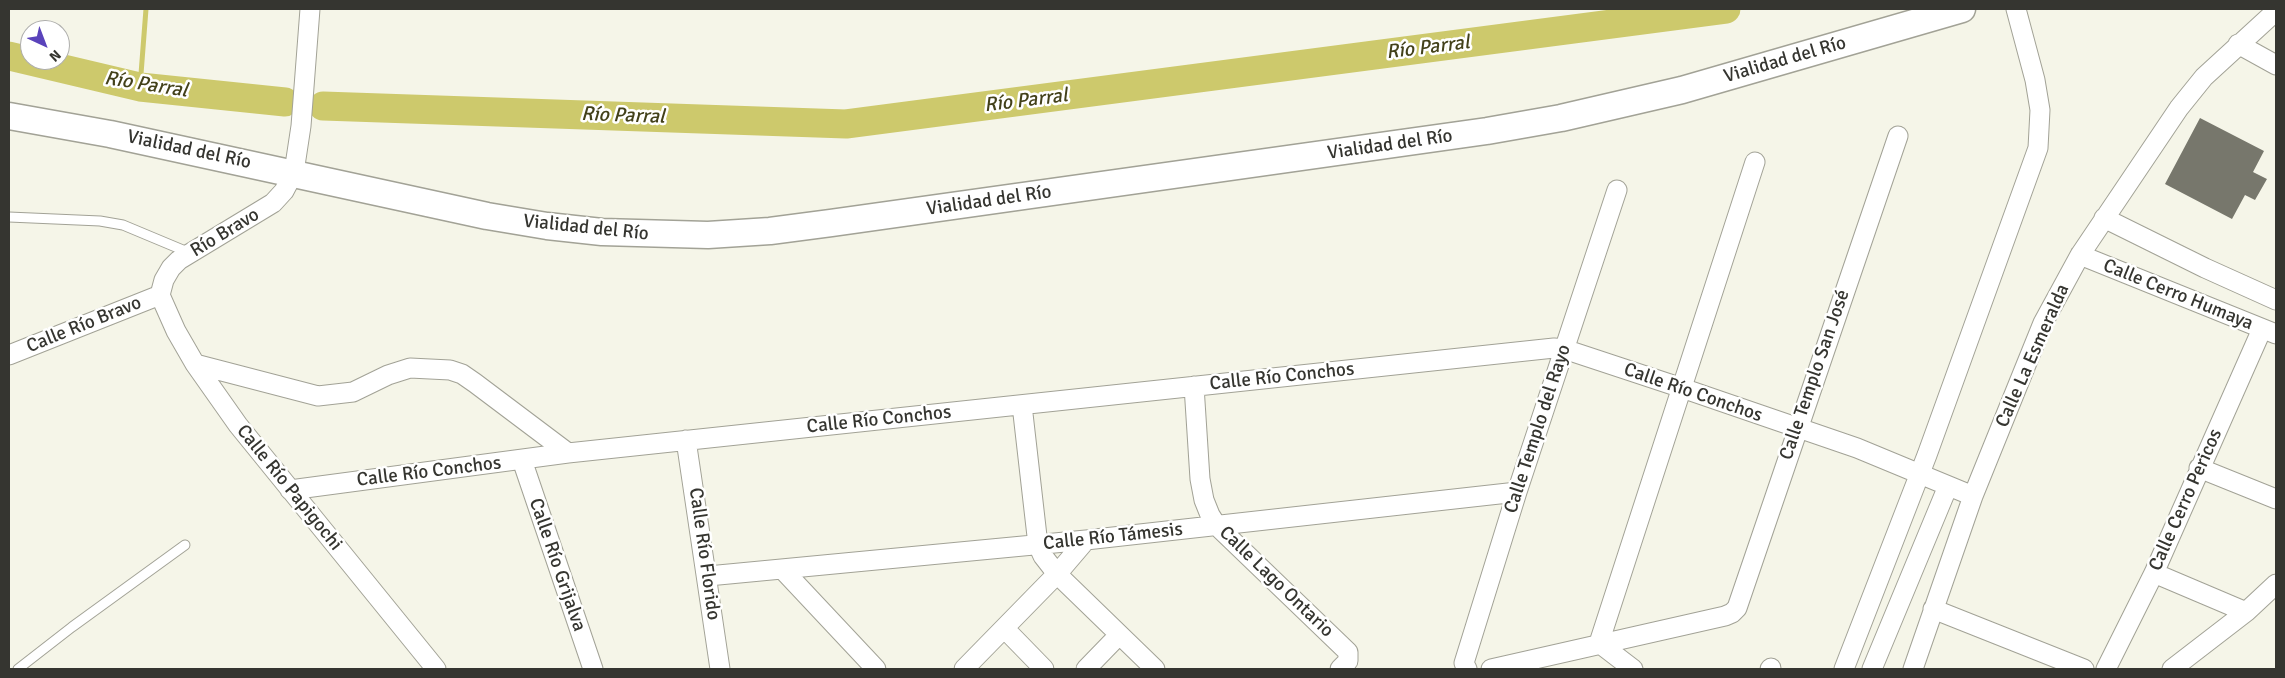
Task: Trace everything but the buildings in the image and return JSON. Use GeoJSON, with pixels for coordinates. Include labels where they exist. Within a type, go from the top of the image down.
{"type":"FeatureCollection","features":[{"type":"Feature","properties":{"kind":"main road","name":"Vialidad del Río"},"geometry":{"type":"LineString","coordinates":[[9,116],[110,134],[294,172],[487,216],[547,226],[602,232],[663,235],[770,231],[1488,131],[1561,118],[1682,90],[1962,9]]}},
{"type":"Feature","properties":{"kind":"street"},"geometry":{"type":"LineString","coordinates":[[294,172],[301,126],[310,9]]}},
{"type":"Feature","properties":{"kind":"street"},"geometry":{"type":"LineString","coordinates":[[1844,669],[1920,474],[2038,148],[2040,110],[2035,80],[2016,9]]}},
{"type":"Feature","properties":{"kind":"street","name":"Calle La Esmeralda"},"geometry":{"type":"LineString","coordinates":[[1913,669],[1973,496],[2044,323],[2080,255],[2179,108],[2204,77],[2276,11]]}},
{"type":"Feature","properties":{"kind":"street"},"geometry":{"type":"LineString","coordinates":[[2238,44],[2276,65]]}},
{"type":"Feature","properties":{"kind":"street","name":"Calle Templo San José"},"geometry":{"type":"LineString","coordinates":[[1599,643],[1732,613],[1740,602],[1797,429],[1898,136]]}},
{"type":"Feature","properties":{"kind":"street"},"geometry":{"type":"LineString","coordinates":[[1599,643],[1755,162]]}},
{"type":"Feature","properties":{"kind":"street","name":"Río Bravo"},"geometry":{"type":"LineString","coordinates":[[160,295],[164,280],[171,268],[190,253],[272,203],[284,191],[294,172]]}},
{"type":"Feature","properties":{"kind":"street","name":"Calle Templo del Rayo"},"geometry":{"type":"LineString","coordinates":[[1467,669],[1464,663],[1617,190]]}},
{"type":"Feature","properties":{"kind":"street","name":"Calle Cerro Humaya"},"geometry":{"type":"LineString","coordinates":[[2104,218],[2205,268],[2276,300]]}},
{"type":"Feature","properties":{"kind":"street","name":"Calle Cerro Humaya"},"geometry":{"type":"LineString","coordinates":[[2080,255],[2269,331]]}},
{"type":"Feature","properties":{"kind":"street","name":"Calle Río Bravo"},"geometry":{"type":"LineString","coordinates":[[9,355],[160,295]]}},
{"type":"Feature","properties":{"kind":"street","name":"Calle Río Papigochi"},"geometry":{"type":"LineString","coordinates":[[160,295],[176,331],[195,364],[238,425],[436,669]]}},
{"type":"Feature","properties":{"kind":"street","name":"Calle Cerro Pericos"},"geometry":{"type":"LineString","coordinates":[[2106,669],[2154,573],[2199,468],[2269,331]]}},
{"type":"Feature","properties":{"kind":"street","name":"Calle Río Conchos"},"geometry":{"type":"LineString","coordinates":[[290,490],[568,453],[1554,348],[1564,349],[1857,448],[1973,496]]}},
{"type":"Feature","properties":{"kind":"street"},"geometry":{"type":"LineString","coordinates":[[195,364],[318,396],[353,392],[388,374],[410,368],[450,370],[462,374],[475,383],[568,453]]}},
{"type":"Feature","properties":{"kind":"street","name":"Calle Lago Ontario"},"geometry":{"type":"LineString","coordinates":[[1194,386],[1200,479],[1204,500],[1217,526],[1348,652],[1345,663]]}},
{"type":"Feature","properties":{"kind":"street"},"geometry":{"type":"LineString","coordinates":[[1022,405],[1038,545],[1043,556],[1057,574],[1155,669]]}},
{"type":"Feature","properties":{"kind":"street","name":"Calle Río Florido"},"geometry":{"type":"LineString","coordinates":[[686,440],[708,576],[720,669]]}},
{"type":"Feature","properties":{"kind":"street","name":"Calle Río Grijalva"},"geometry":{"type":"LineString","coordinates":[[522,460],[593,669]]}},
{"type":"Feature","properties":{"kind":"street"},"geometry":{"type":"LineString","coordinates":[[2199,468],[2276,499]]}},
{"type":"Feature","properties":{"kind":"street"},"geometry":{"type":"LineString","coordinates":[[1872,669],[1948,486]]}},
{"type":"Feature","properties":{"kind":"street","name":"Calle Río Támesis"},"geometry":{"type":"LineString","coordinates":[[708,576],[784,571],[1038,545],[1518,492]]}},
{"type":"Feature","properties":{"kind":"street"},"geometry":{"type":"LineString","coordinates":[[964,669],[1005,629],[1086,540]]}},
{"type":"Feature","properties":{"kind":"street"},"geometry":{"type":"LineString","coordinates":[[784,571],[876,669]]}},
{"type":"Feature","properties":{"kind":"street"},"geometry":{"type":"LineString","coordinates":[[2154,573],[2246,612]]}},
{"type":"Feature","properties":{"kind":"street"},"geometry":{"type":"LineString","coordinates":[[2172,669],[2246,612],[2276,584]]}},
{"type":"Feature","properties":{"kind":"street"},"geometry":{"type":"LineString","coordinates":[[1933,609],[2042,662],[2084,669]]}},
{"type":"Feature","properties":{"kind":"street"},"geometry":{"type":"LineString","coordinates":[[1005,629],[1044,669]]}},
{"type":"Feature","properties":{"kind":"street"},"geometry":{"type":"LineString","coordinates":[[1086,669],[1119,634]]}},
{"type":"Feature","properties":{"kind":"street"},"geometry":{"type":"LineString","coordinates":[[1491,669],[1517,666],[1599,643]]}},
{"type":"Feature","properties":{"kind":"street"},"geometry":{"type":"LineString","coordinates":[[1599,643],[1633,669]]}},
{"type":"Feature","properties":{"kind":"lane"},"geometry":{"type":"LineString","coordinates":[[9,216],[100,221],[123,225],[190,253]]}},
{"type":"Feature","properties":{"kind":"lane"},"geometry":{"type":"LineString","coordinates":[[18,669],[72,627],[185,545]]}},
{"type":"Feature","properties":{"kind":"waterway"},"geometry":{"type":"LineString","coordinates":[[140,87],[146,9]]}},
{"type":"Feature","properties":{"kind":"waterway","name":"Río Parral"},"geometry":{"type":"LineString","coordinates":[[323,106],[846,124],[1726,9]]}},
{"type":"Feature","properties":{"kind":"waterway","name":"Río Parral"},"geometry":{"type":"LineString","coordinates":[[9,56],[140,87],[285,102]]}}]}
